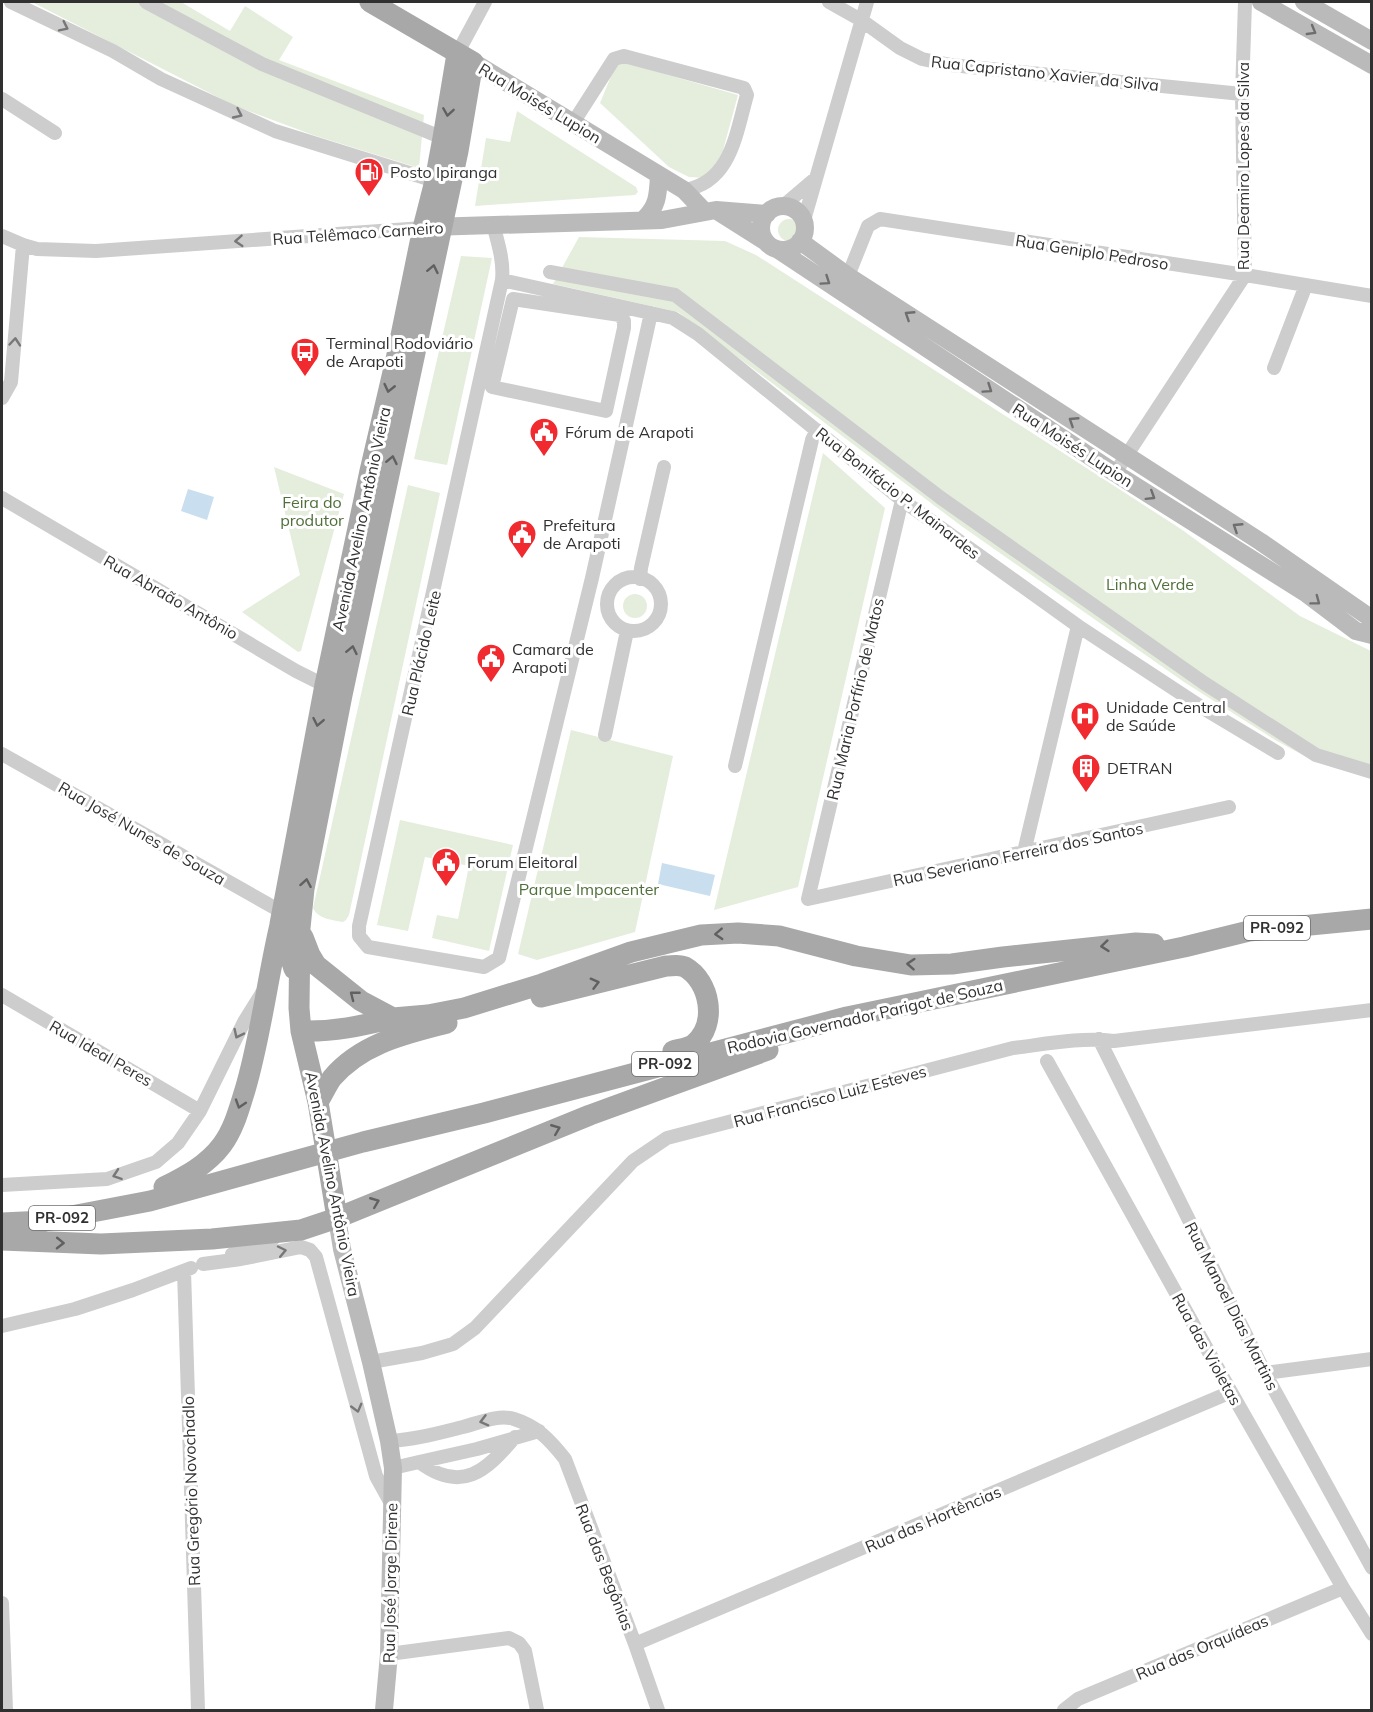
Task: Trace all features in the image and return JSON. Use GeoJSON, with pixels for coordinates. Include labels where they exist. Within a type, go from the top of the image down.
{"type":"FeatureCollection","features":[{"type":"Feature","properties":{"kind":"main road","name":"Rua Moisés Lupion"},"geometry":{"type":"LineString","coordinates":[[370,2],[465,58]]}},
{"type":"Feature","properties":{"kind":"main road","name":"Avenida Avelino Antônio Vieira"},"geometry":{"type":"LineString","coordinates":[[337,1218],[318,1102],[301,1031],[299,983],[287,921],[304,889],[370,471],[397,355],[432,227],[465,58]]}},
{"type":"Feature","properties":{"kind":"main road","name":"Avenida Avelino Antônio Vieira"},"geometry":{"type":"LineString","coordinates":[[432,227],[435,181],[448,145]]}},
{"type":"Feature","properties":{"kind":"main road","name":"Rodovia Governador Parigot de Souza"},"geometry":{"type":"LineString","coordinates":[[122,1206],[150,1201],[286,1162],[484,1113],[846,1017],[1184,947],[1249,931],[1371,919]]}},
{"type":"Feature","properties":{"kind":"main road"},"geometry":{"type":"LineString","coordinates":[[122,1206],[189,1175],[208,1161],[230,1134],[249,1077],[268,984],[287,921]]}},
{"type":"Feature","properties":{"kind":"main road"},"geometry":{"type":"LineString","coordinates":[[287,921],[316,965],[361,1001],[393,1018]]}},
{"type":"Feature","properties":{"kind":"main road"},"geometry":{"type":"LineString","coordinates":[[301,1031],[337,1030],[393,1018],[428,1015],[464,1008],[542,984],[631,952],[701,935],[738,933],[779,936],[856,956],[910,966],[952,964],[1136,943],[1184,947]]}},
{"type":"Feature","properties":{"kind":"main road"},"geometry":{"type":"LineString","coordinates":[[318,1102],[332,1079],[348,1064],[364,1051],[391,1038],[666,966],[682,966],[693,973],[702,985],[708,1003],[708,1013],[705,1027],[693,1045],[527,1094],[484,1113]]}},
{"type":"Feature","properties":{"kind":"main road"},"geometry":{"type":"LineString","coordinates":[[2,1240],[101,1244],[212,1239],[301,1230],[337,1218],[590,1115],[803,1037],[846,1017]]}},
{"type":"Feature","properties":{"kind":"main road","name":"PR-092"},"geometry":{"type":"LineString","coordinates":[[2,1223],[45,1221],[122,1206]]}},
{"type":"Feature","properties":{"kind":"street"},"geometry":{"type":"LineString","coordinates":[[11,2],[113,51],[161,79],[275,131],[435,181]]}},
{"type":"Feature","properties":{"kind":"street"},"geometry":{"type":"LineString","coordinates":[[146,2],[262,64],[448,145]]}},
{"type":"Feature","properties":{"kind":"street"},"geometry":{"type":"LineString","coordinates":[[465,58],[472,23],[485,2]]}},
{"type":"Feature","properties":{"kind":"street","name":"Rua Capristano Xavier da Silva"},"geometry":{"type":"LineString","coordinates":[[829,2],[861,20],[900,48],[922,59],[951,65],[1242,94]]}},
{"type":"Feature","properties":{"kind":"street"},"geometry":{"type":"LineString","coordinates":[[816,178],[763,218],[762,235],[771,246],[786,250],[794,247],[804,233],[804,220],[867,2]]}},
{"type":"Feature","properties":{"kind":"street","name":"Rua Deamiro Lopes da Silva"},"geometry":{"type":"LineString","coordinates":[[1115,473],[1245,275],[1242,94],[1245,2]]}},
{"type":"Feature","properties":{"kind":"street"},"geometry":{"type":"LineString","coordinates":[[1262,2],[1371,64]]}},
{"type":"Feature","properties":{"kind":"street"},"geometry":{"type":"LineString","coordinates":[[1304,2],[1371,41]]}},
{"type":"Feature","properties":{"kind":"street"},"geometry":{"type":"LineString","coordinates":[[573,123],[614,59],[624,56],[744,88],[747,95],[730,154],[721,169],[711,179],[696,188],[684,190]]}},
{"type":"Feature","properties":{"kind":"street","name":"Rua Moisés Lupion"},"geometry":{"type":"LineString","coordinates":[[465,58],[684,190],[710,211],[771,246],[1115,473],[1307,594],[1356,631],[1371,635]]}},
{"type":"Feature","properties":{"kind":"street"},"geometry":{"type":"LineString","coordinates":[[2,99],[55,134]]}},
{"type":"Feature","properties":{"kind":"street"},"geometry":{"type":"LineString","coordinates":[[644,219],[653,211],[657,200],[659,175]]}},
{"type":"Feature","properties":{"kind":"street"},"geometry":{"type":"LineString","coordinates":[[710,211],[796,210],[804,220]]}},
{"type":"Feature","properties":{"kind":"street","name":"Rua Telêmaco Carneiro"},"geometry":{"type":"LineString","coordinates":[[2,236],[37,249],[96,251],[432,227],[662,220],[710,211]]}},
{"type":"Feature","properties":{"kind":"street","name":"Rua Geniplo Pedroso"},"geometry":{"type":"LineString","coordinates":[[848,276],[868,226],[880,219],[1371,296]]}},
{"type":"Feature","properties":{"kind":"street","name":"Rua Plácido Leite"},"geometry":{"type":"LineString","coordinates":[[493,224],[501,253],[502,280],[362,914],[359,936],[368,947],[484,967],[499,958],[583,612]]}},
{"type":"Feature","properties":{"kind":"street","name":"Rua Moisés Lupion"},"geometry":{"type":"LineString","coordinates":[[800,241],[848,276],[1261,542],[1371,619]]}},
{"type":"Feature","properties":{"kind":"street"},"geometry":{"type":"LineString","coordinates":[[2,398],[11,382],[23,245]]}},
{"type":"Feature","properties":{"kind":"street"},"geometry":{"type":"LineString","coordinates":[[550,272],[675,295],[941,498],[1204,683],[1316,755],[1371,772]]}},
{"type":"Feature","properties":{"kind":"street","name":"Rua Bonifácio P. Mainardes"},"geometry":{"type":"LineString","coordinates":[[502,280],[673,318],[698,334],[902,500],[1078,626],[1203,708],[1278,753]]}},
{"type":"Feature","properties":{"kind":"street"},"geometry":{"type":"LineString","coordinates":[[1274,368],[1306,285]]}},
{"type":"Feature","properties":{"kind":"street"},"geometry":{"type":"LineString","coordinates":[[513,298],[620,315],[624,321],[624,328],[606,411],[492,387],[513,298]]}},
{"type":"Feature","properties":{"kind":"street"},"geometry":{"type":"LineString","coordinates":[[608,612],[583,612],[651,313]]}},
{"type":"Feature","properties":{"kind":"street"},"geometry":{"type":"LineString","coordinates":[[735,766],[812,440],[817,430]]}},
{"type":"Feature","properties":{"kind":"street"},"geometry":{"type":"LineString","coordinates":[[640,579],[664,467]]}},
{"type":"Feature","properties":{"kind":"street","name":"Rua Abraão Antônio"},"geometry":{"type":"LineString","coordinates":[[2,498],[296,671],[334,690]]}},
{"type":"Feature","properties":{"kind":"street","name":"Rua Maria Porfírio de Matos"},"geometry":{"type":"LineString","coordinates":[[808,899],[902,500]]}},
{"type":"Feature","properties":{"kind":"street"},"geometry":{"type":"LineString","coordinates":[[1250,558],[1261,542]]}},
{"type":"Feature","properties":{"kind":"street"},"geometry":{"type":"LineString","coordinates":[[634,577],[640,579],[650,582],[655,588],[661,604],[659,612],[649,627],[627,631],[616,625],[608,612],[608,596],[613,587],[625,579],[634,577]]}},
{"type":"Feature","properties":{"kind":"street"},"geometry":{"type":"LineString","coordinates":[[592,578],[613,587]]}},
{"type":"Feature","properties":{"kind":"street"},"geometry":{"type":"LineString","coordinates":[[1024,852],[1078,626]]}},
{"type":"Feature","properties":{"kind":"street"},"geometry":{"type":"LineString","coordinates":[[605,735],[627,631]]}},
{"type":"Feature","properties":{"kind":"street","name":"Rua José Nunes de Souza"},"geometry":{"type":"LineString","coordinates":[[2,754],[287,921]]}},
{"type":"Feature","properties":{"kind":"street","name":"Rua Severiano Ferreira dos Santos"},"geometry":{"type":"LineString","coordinates":[[808,899],[1229,807]]}},
{"type":"Feature","properties":{"kind":"street"},"geometry":{"type":"LineString","coordinates":[[2,1185],[107,1179],[156,1162],[178,1143],[200,1111],[244,1022],[268,984]]}},
{"type":"Feature","properties":{"kind":"street","name":"Rua Ideal Peres"},"geometry":{"type":"LineString","coordinates":[[2,995],[200,1111]]}},
{"type":"Feature","properties":{"kind":"street","name":"Rua Francisco Luiz Esteves"},"geometry":{"type":"LineString","coordinates":[[371,1362],[422,1353],[453,1344],[476,1328],[633,1161],[667,1138],[1013,1048],[1100,1039],[1114,1041],[1371,1010]]}},
{"type":"Feature","properties":{"kind":"street","name":"Rua Manoel Dias Martins"},"geometry":{"type":"LineString","coordinates":[[1100,1039],[1265,1373],[1370,1564]]}},
{"type":"Feature","properties":{"kind":"street","name":"Rua das Violetas"},"geometry":{"type":"LineString","coordinates":[[1047,1061],[1231,1392],[1371,1634]]}},
{"type":"Feature","properties":{"kind":"street","name":"Avenida Avelino Antônio Vieira"},"geometry":{"type":"LineString","coordinates":[[337,1218],[342,1249],[371,1362],[391,1455]]}},
{"type":"Feature","properties":{"kind":"street"},"geometry":{"type":"LineString","coordinates":[[2,1326],[75,1309],[301,1230]]}},
{"type":"Feature","properties":{"kind":"street"},"geometry":{"type":"LineString","coordinates":[[203,1264],[301,1247],[316,1257],[376,1476],[392,1505]]}},
{"type":"Feature","properties":{"kind":"street","name":"Rua Gregório Novochadlo"},"geometry":{"type":"LineString","coordinates":[[184,1270],[198,1710]]}},
{"type":"Feature","properties":{"kind":"street"},"geometry":{"type":"LineString","coordinates":[[1265,1373],[1371,1359]]}},
{"type":"Feature","properties":{"kind":"street","name":"Rua das Hortências"},"geometry":{"type":"LineString","coordinates":[[635,1644],[1231,1392]]}},
{"type":"Feature","properties":{"kind":"street","name":"Rua das Begônias"},"geometry":{"type":"LineString","coordinates":[[391,1455],[405,1440],[496,1418],[512,1418],[549,1438],[564,1459],[658,1710]]}},
{"type":"Feature","properties":{"kind":"street"},"geometry":{"type":"LineString","coordinates":[[419,1462],[477,1449],[539,1431]]}},
{"type":"Feature","properties":{"kind":"street"},"geometry":{"type":"LineString","coordinates":[[391,1455],[419,1462],[431,1471],[446,1475],[470,1476],[494,1461],[515,1437]]}},
{"type":"Feature","properties":{"kind":"street","name":"Rua José Jorge Direne"},"geometry":{"type":"LineString","coordinates":[[384,1710],[389,1654],[391,1455]]}},
{"type":"Feature","properties":{"kind":"street","name":"Rua das Orquídeas"},"geometry":{"type":"LineString","coordinates":[[1064,1710],[1078,1700],[1343,1588]]}},
{"type":"Feature","properties":{"kind":"street"},"geometry":{"type":"LineString","coordinates":[[2,1603],[6,1710]]}},
{"type":"Feature","properties":{"kind":"street"},"geometry":{"type":"LineString","coordinates":[[389,1654],[509,1638],[519,1643],[525,1651],[537,1710]]}},
{"type":"Feature","properties":{"kind":"green space"},"geometry":{"type":"Polygon","coordinates":[[[32,2],[181,2],[230,31],[245,6],[293,37],[279,60],[424,115],[419,168],[313,135],[235,106],[32,2]]]}},
{"type":"Feature","properties":{"kind":"green space"},"geometry":{"type":"Polygon","coordinates":[[[623,62],[738,95],[722,154],[704,178],[689,177],[669,167],[600,103],[616,64],[623,62]]]}},
{"type":"Feature","properties":{"kind":"green space"},"geometry":{"type":"Polygon","coordinates":[[[517,111],[636,187],[638,192],[635,195],[475,206],[486,138],[510,142],[517,111]]]}},
{"type":"Feature","properties":{"kind":"green space"},"geometry":{"type":"Polygon","coordinates":[[[785,219],[793,219],[800,226],[800,234],[793,241],[785,241],[778,234],[778,226],[785,219]]]}},
{"type":"Feature","properties":{"kind":"green space","name":"Linha Verde"},"geometry":{"type":"Polygon","coordinates":[[[579,237],[725,241],[756,255],[1181,529],[1300,616],[1371,651],[1371,778],[1312,760],[1275,740],[1184,682],[960,525],[678,312],[553,284],[579,237]]]}},
{"type":"Feature","properties":{"kind":"green space"},"geometry":{"type":"Polygon","coordinates":[[[461,256],[492,258],[447,465],[414,459],[461,256]]]}},
{"type":"Feature","properties":{"kind":"green space"},"geometry":{"type":"Polygon","coordinates":[[[823,453],[885,508],[798,887],[714,910],[823,453]]]}},
{"type":"Feature","properties":{"kind":"green space","name":"Feira do produtor"},"geometry":{"type":"Polygon","coordinates":[[[274,467],[344,494],[301,651],[298,652],[242,612],[300,575],[274,467]]]}},
{"type":"Feature","properties":{"kind":"green space"},"geometry":{"type":"Polygon","coordinates":[[[408,485],[440,493],[349,915],[343,922],[330,920],[322,917],[313,908],[408,485]]]}},
{"type":"Feature","properties":{"kind":"green space"},"geometry":{"type":"Polygon","coordinates":[[[635,594],[644,597],[647,606],[644,615],[635,618],[626,615],[623,606],[626,597],[635,594]]]}},
{"type":"Feature","properties":{"kind":"green space","name":"Parque Impacenter"},"geometry":{"type":"Polygon","coordinates":[[[571,730],[673,756],[635,932],[537,960],[518,954],[571,730]]]}},
{"type":"Feature","properties":{"kind":"green space"},"geometry":{"type":"Polygon","coordinates":[[[400,820],[513,845],[489,951],[432,938],[437,915],[458,919],[469,866],[425,857],[408,931],[377,925],[400,820]]]}},
{"type":"Feature","properties":{"kind":"water"},"geometry":{"type":"Polygon","coordinates":[[[188,489],[214,497],[207,520],[181,511],[188,489]]]}},
{"type":"Feature","properties":{"kind":"water"},"geometry":{"type":"Polygon","coordinates":[[[662,863],[715,875],[710,896],[658,884],[662,863]]]}},
{"type":"Feature","properties":{"kind":"place","name":"Posto Ipiranga"},"geometry":{"type":"Point","coordinates":[369,198]}},
{"type":"Feature","properties":{"kind":"place","name":"Terminal Rodoviário de Arapoti"},"geometry":{"type":"Point","coordinates":[305,378]}},
{"type":"Feature","properties":{"kind":"place","name":"Fórum de Arapoti"},"geometry":{"type":"Point","coordinates":[544,458]}},
{"type":"Feature","properties":{"kind":"place","name":"Prefeitura de Arapoti"},"geometry":{"type":"Point","coordinates":[522,560]}},
{"type":"Feature","properties":{"kind":"place","name":"Camara de Arapoti"},"geometry":{"type":"Point","coordinates":[491,684]}},
{"type":"Feature","properties":{"kind":"place","name":"Unidade Central de Saúde"},"geometry":{"type":"Point","coordinates":[1085,742]}},
{"type":"Feature","properties":{"kind":"place","name":"DETRAN"},"geometry":{"type":"Point","coordinates":[1086,794]}},
{"type":"Feature","properties":{"kind":"place","name":"Forum Eleitoral"},"geometry":{"type":"Point","coordinates":[446,888]}}]}
